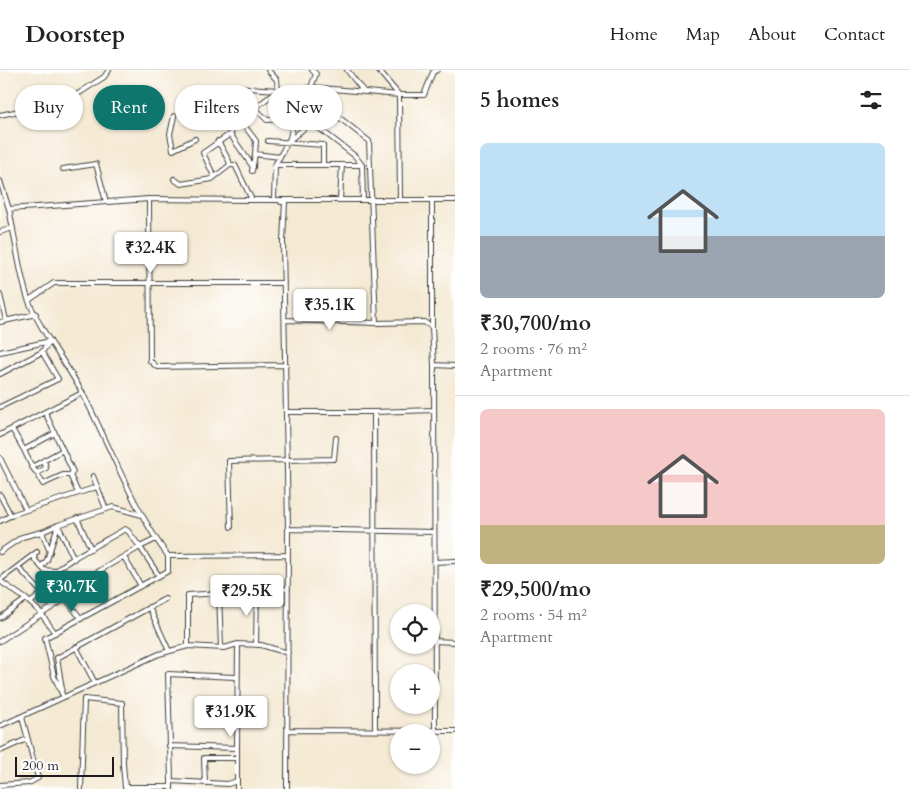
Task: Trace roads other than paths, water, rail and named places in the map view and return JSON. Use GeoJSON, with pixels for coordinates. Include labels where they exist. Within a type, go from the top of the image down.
{"type":"FeatureCollection","features":[{"type":"Feature","properties":{"kind":"street"},"geometry":{"type":"LineString","coordinates":[[0,115],[67,101],[104,77],[109,70]]}},
{"type":"Feature","properties":{"kind":"street"},"geometry":{"type":"LineString","coordinates":[[268,70],[277,80],[278,85]]}},
{"type":"Feature","properties":{"kind":"street"},"geometry":{"type":"LineString","coordinates":[[312,70],[316,74],[312,85]]}},
{"type":"Feature","properties":{"kind":"street"},"geometry":{"type":"LineString","coordinates":[[347,70],[364,92]]}},
{"type":"Feature","properties":{"kind":"street"},"geometry":{"type":"LineString","coordinates":[[378,70],[399,95],[400,200]]}},
{"type":"Feature","properties":{"kind":"street"},"geometry":{"type":"LineString","coordinates":[[342,90],[399,95],[424,95],[433,72],[438,70]]}},
{"type":"Feature","properties":{"kind":"street"},"geometry":{"type":"LineString","coordinates":[[258,106],[268,98]]}},
{"type":"Feature","properties":{"kind":"street"},"geometry":{"type":"LineString","coordinates":[[258,111],[268,120]]}},
{"type":"Feature","properties":{"kind":"street"},"geometry":{"type":"LineString","coordinates":[[174,116],[170,134],[173,150],[195,139]]}},
{"type":"Feature","properties":{"kind":"street"},"geometry":{"type":"LineString","coordinates":[[342,120],[369,141],[376,323]]}},
{"type":"Feature","properties":{"kind":"street"},"geometry":{"type":"LineString","coordinates":[[212,179],[212,174],[203,153],[233,130]]}},
{"type":"Feature","properties":{"kind":"street"},"geometry":{"type":"LineString","coordinates":[[230,134],[253,169],[256,141],[248,130]]}},
{"type":"Feature","properties":{"kind":"street"},"geometry":{"type":"LineString","coordinates":[[273,200],[275,164],[288,141],[291,130]]}},
{"type":"Feature","properties":{"kind":"street"},"geometry":{"type":"LineString","coordinates":[[288,141],[301,130]]}},
{"type":"Feature","properties":{"kind":"street"},"geometry":{"type":"LineString","coordinates":[[321,130],[355,156],[362,165],[363,200]]}},
{"type":"Feature","properties":{"kind":"street"},"geometry":{"type":"LineString","coordinates":[[268,140],[324,145],[323,165]]}},
{"type":"Feature","properties":{"kind":"street"},"geometry":{"type":"LineString","coordinates":[[218,141],[230,165]]}},
{"type":"Feature","properties":{"kind":"street"},"geometry":{"type":"LineString","coordinates":[[255,154],[280,157]]}},
{"type":"Feature","properties":{"kind":"street"},"geometry":{"type":"LineString","coordinates":[[63,169],[96,164],[106,202]]}},
{"type":"Feature","properties":{"kind":"street"},"geometry":{"type":"LineString","coordinates":[[275,164],[362,165]]}},
{"type":"Feature","properties":{"kind":"street"},"geometry":{"type":"LineString","coordinates":[[174,179],[181,184],[212,179],[230,165],[235,165],[252,200]]}},
{"type":"Feature","properties":{"kind":"street"},"geometry":{"type":"LineString","coordinates":[[340,200],[342,165]]}},
{"type":"Feature","properties":{"kind":"street"},"geometry":{"type":"LineString","coordinates":[[0,181],[9,210],[28,300],[50,342],[82,393],[142,515],[168,556],[168,571],[45,638],[54,676],[63,696]]}},
{"type":"Feature","properties":{"kind":"street"},"geometry":{"type":"LineString","coordinates":[[149,199],[150,361],[157,367],[286,365]]}},
{"type":"Feature","properties":{"kind":"street"},"geometry":{"type":"LineString","coordinates":[[9,210],[149,199],[455,200]]}},
{"type":"Feature","properties":{"kind":"street"},"geometry":{"type":"LineString","coordinates":[[273,200],[285,202],[283,241],[288,460],[288,789]]}},
{"type":"Feature","properties":{"kind":"street"},"geometry":{"type":"LineString","coordinates":[[432,200],[434,604]]}},
{"type":"Feature","properties":{"kind":"street"},"geometry":{"type":"LineString","coordinates":[[0,232],[13,228]]}},
{"type":"Feature","properties":{"kind":"street"},"geometry":{"type":"LineString","coordinates":[[28,300],[54,283],[284,283]]}},
{"type":"Feature","properties":{"kind":"street"},"geometry":{"type":"LineString","coordinates":[[0,295],[6,320]]}},
{"type":"Feature","properties":{"kind":"street"},"geometry":{"type":"LineString","coordinates":[[0,322],[36,314]]}},
{"type":"Feature","properties":{"kind":"street"},"geometry":{"type":"LineString","coordinates":[[285,320],[376,323],[424,322],[432,327]]}},
{"type":"Feature","properties":{"kind":"street"},"geometry":{"type":"LineString","coordinates":[[0,374],[42,352],[50,342]]}},
{"type":"Feature","properties":{"kind":"street"},"geometry":{"type":"LineString","coordinates":[[0,352],[50,342]]}},
{"type":"Feature","properties":{"kind":"street"},"geometry":{"type":"LineString","coordinates":[[0,407],[58,379],[42,352]]}},
{"type":"Feature","properties":{"kind":"street"},"geometry":{"type":"LineString","coordinates":[[434,365],[455,366]]}},
{"type":"Feature","properties":{"kind":"street"},"geometry":{"type":"LineString","coordinates":[[0,435],[82,393]]}},
{"type":"Feature","properties":{"kind":"street"},"geometry":{"type":"LineString","coordinates":[[287,412],[434,410]]}},
{"type":"Feature","properties":{"kind":"street"},"geometry":{"type":"LineString","coordinates":[[45,412],[73,472],[70,475]]}},
{"type":"Feature","properties":{"kind":"street"},"geometry":{"type":"LineString","coordinates":[[374,412],[376,731]]}},
{"type":"Feature","properties":{"kind":"street"},"geometry":{"type":"LineString","coordinates":[[12,429],[43,484],[63,475],[70,475]]}},
{"type":"Feature","properties":{"kind":"street"},"geometry":{"type":"LineString","coordinates":[[24,450],[55,433]]}},
{"type":"Feature","properties":{"kind":"street"},"geometry":{"type":"LineString","coordinates":[[231,527],[229,461],[334,459],[336,438]]}},
{"type":"Feature","properties":{"kind":"street"},"geometry":{"type":"LineString","coordinates":[[32,467],[63,450]]}},
{"type":"Feature","properties":{"kind":"street"},"geometry":{"type":"LineString","coordinates":[[0,458],[26,510]]}},
{"type":"Feature","properties":{"kind":"street"},"geometry":{"type":"LineString","coordinates":[[37,473],[46,468],[44,460]]}},
{"type":"Feature","properties":{"kind":"street"},"geometry":{"type":"LineString","coordinates":[[70,475],[78,493]]}},
{"type":"Feature","properties":{"kind":"street"},"geometry":{"type":"LineString","coordinates":[[93,476],[106,509]]}},
{"type":"Feature","properties":{"kind":"street"},"geometry":{"type":"LineString","coordinates":[[0,521],[26,510],[97,487]]}},
{"type":"Feature","properties":{"kind":"street"},"geometry":{"type":"LineString","coordinates":[[0,495],[11,516]]}},
{"type":"Feature","properties":{"kind":"street"},"geometry":{"type":"LineString","coordinates":[[0,546],[1,552],[22,537],[114,507],[142,515]]}},
{"type":"Feature","properties":{"kind":"street"},"geometry":{"type":"LineString","coordinates":[[77,518],[91,549]]}},
{"type":"Feature","properties":{"kind":"street"},"geometry":{"type":"LineString","coordinates":[[41,567],[47,560],[58,524]]}},
{"type":"Feature","properties":{"kind":"street"},"geometry":{"type":"LineString","coordinates":[[58,524],[74,559]]}},
{"type":"Feature","properties":{"kind":"street"},"geometry":{"type":"LineString","coordinates":[[81,619],[50,577],[55,571],[125,529],[140,547],[158,576]]}},
{"type":"Feature","properties":{"kind":"street"},"geometry":{"type":"LineString","coordinates":[[288,529],[434,532]]}},
{"type":"Feature","properties":{"kind":"street"},"geometry":{"type":"LineString","coordinates":[[42,532],[50,552]]}},
{"type":"Feature","properties":{"kind":"street"},"geometry":{"type":"LineString","coordinates":[[77,584],[156,539]]}},
{"type":"Feature","properties":{"kind":"street"},"geometry":{"type":"LineString","coordinates":[[55,571],[44,570],[35,560],[36,553],[0,581],[41,613],[55,633]]}},
{"type":"Feature","properties":{"kind":"street"},"geometry":{"type":"LineString","coordinates":[[168,556],[288,555]]}},
{"type":"Feature","properties":{"kind":"street"},"geometry":{"type":"LineString","coordinates":[[124,557],[141,586]]}},
{"type":"Feature","properties":{"kind":"street"},"geometry":{"type":"LineString","coordinates":[[434,562],[455,560]]}},
{"type":"Feature","properties":{"kind":"street"},"geometry":{"type":"LineString","coordinates":[[18,567],[42,593]]}},
{"type":"Feature","properties":{"kind":"street"},"geometry":{"type":"LineString","coordinates":[[0,610],[2,617],[56,584]]}},
{"type":"Feature","properties":{"kind":"street"},"geometry":{"type":"LineString","coordinates":[[188,646],[188,595],[288,589]]}},
{"type":"Feature","properties":{"kind":"street"},"geometry":{"type":"LineString","coordinates":[[256,644],[257,591]]}},
{"type":"Feature","properties":{"kind":"street"},"geometry":{"type":"LineString","coordinates":[[219,593],[221,648]]}},
{"type":"Feature","properties":{"kind":"street"},"geometry":{"type":"LineString","coordinates":[[0,641],[41,613],[66,599]]}},
{"type":"Feature","properties":{"kind":"street"},"geometry":{"type":"LineString","coordinates":[[63,696],[57,658],[165,599]]}},
{"type":"Feature","properties":{"kind":"street"},"geometry":{"type":"LineString","coordinates":[[149,607],[168,651]]}},
{"type":"Feature","properties":{"kind":"street"},"geometry":{"type":"LineString","coordinates":[[440,641],[455,642]]}},
{"type":"Feature","properties":{"kind":"street"},"geometry":{"type":"LineString","coordinates":[[0,726],[63,696],[168,651],[188,646],[221,648],[238,644],[256,644],[288,653]]}},
{"type":"Feature","properties":{"kind":"street"},"geometry":{"type":"LineString","coordinates":[[237,789],[238,644]]}},
{"type":"Feature","properties":{"kind":"street"},"geometry":{"type":"LineString","coordinates":[[76,648],[95,683]]}},
{"type":"Feature","properties":{"kind":"street"},"geometry":{"type":"LineString","coordinates":[[434,654],[435,724]]}},
{"type":"Feature","properties":{"kind":"street"},"geometry":{"type":"LineString","coordinates":[[82,789],[84,699],[122,703],[125,788],[171,788],[168,674],[235,677]]}},
{"type":"Feature","properties":{"kind":"street"},"geometry":{"type":"LineString","coordinates":[[0,785],[29,783],[38,778],[22,716]]}},
{"type":"Feature","properties":{"kind":"street"},"geometry":{"type":"LineString","coordinates":[[288,730],[390,731]]}},
{"type":"Feature","properties":{"kind":"street"},"geometry":{"type":"LineString","coordinates":[[440,731],[455,732]]}},
{"type":"Feature","properties":{"kind":"street"},"geometry":{"type":"LineString","coordinates":[[0,751],[27,739]]}},
{"type":"Feature","properties":{"kind":"street"},"geometry":{"type":"LineString","coordinates":[[169,746],[237,748]]}},
{"type":"Feature","properties":{"kind":"street"},"geometry":{"type":"LineString","coordinates":[[205,782],[204,758],[237,758]]}},
{"type":"Feature","properties":{"kind":"street"},"geometry":{"type":"LineString","coordinates":[[171,781],[228,784],[237,781]]}}]}
